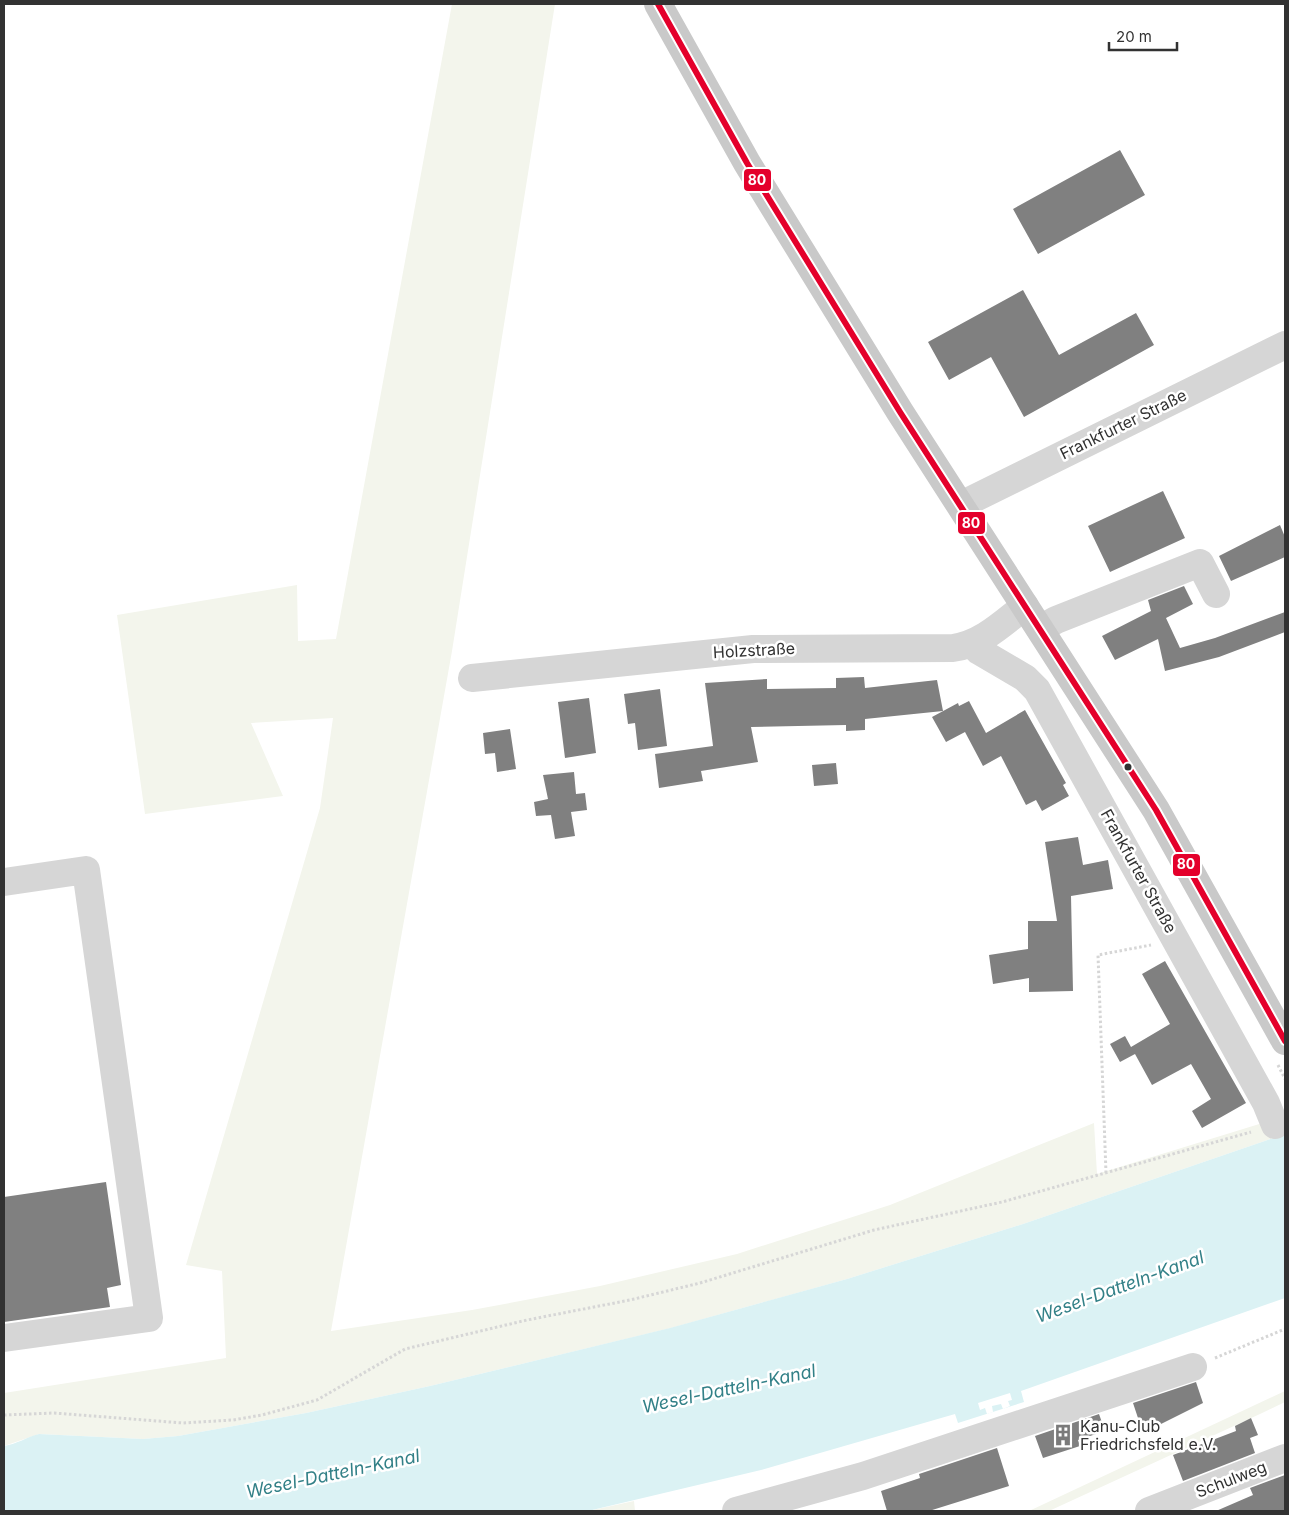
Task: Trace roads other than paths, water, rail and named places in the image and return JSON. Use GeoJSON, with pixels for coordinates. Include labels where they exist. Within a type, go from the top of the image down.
{"type":"FeatureCollection","features":[{"type":"Feature","properties":{"kind":"main road"},"geometry":{"type":"LineString","coordinates":[[658,4],[747,163],[900,412],[1156,810],[1285,1041]]}},
{"type":"Feature","properties":{"kind":"street","name":"Frankfurter Straße"},"geometry":{"type":"LineString","coordinates":[[961,505],[1285,345]]}},
{"type":"Feature","properties":{"kind":"street"},"geometry":{"type":"LineString","coordinates":[[1040,629],[1056,620],[1200,563],[1216,594]]}},
{"type":"Feature","properties":{"kind":"street","name":"Holzstraße"},"geometry":{"type":"LineString","coordinates":[[472,678],[753,649],[953,648],[972,644],[1025,606]]}},
{"type":"Feature","properties":{"kind":"street","name":"Frankfurter Straße"},"geometry":{"type":"LineString","coordinates":[[972,644],[978,651],[1025,678],[1037,690],[1177,939],[1266,1103],[1275,1125]]}},
{"type":"Feature","properties":{"kind":"street"},"geometry":{"type":"LineString","coordinates":[[4,882],[86,870],[149,1318],[4,1338]]}},
{"type":"Feature","properties":{"kind":"street"},"geometry":{"type":"LineString","coordinates":[[736,1511],[863,1476],[1193,1367]]}},
{"type":"Feature","properties":{"kind":"street","name":"Schulweg"},"geometry":{"type":"LineString","coordinates":[[1149,1511],[1285,1458]]}},
{"type":"Feature","properties":{"kind":"water","name":"Wesel-Datteln-Kanal"},"geometry":{"type":"Polygon","coordinates":[[[1285,1134],[1285,1298],[1021,1391],[1024,1402],[958,1423],[955,1414],[761,1470],[588,1511],[4,1511],[4,1446],[35,1435],[143,1439],[178,1436],[306,1413],[430,1386],[670,1328],[847,1279],[1023,1224],[1285,1134]]]}},
{"type":"Feature","properties":{"kind":"place","name":"Kanu-Club Friedrichsfeld e.V."},"geometry":{"type":"Point","coordinates":[1063,1435]}}]}
